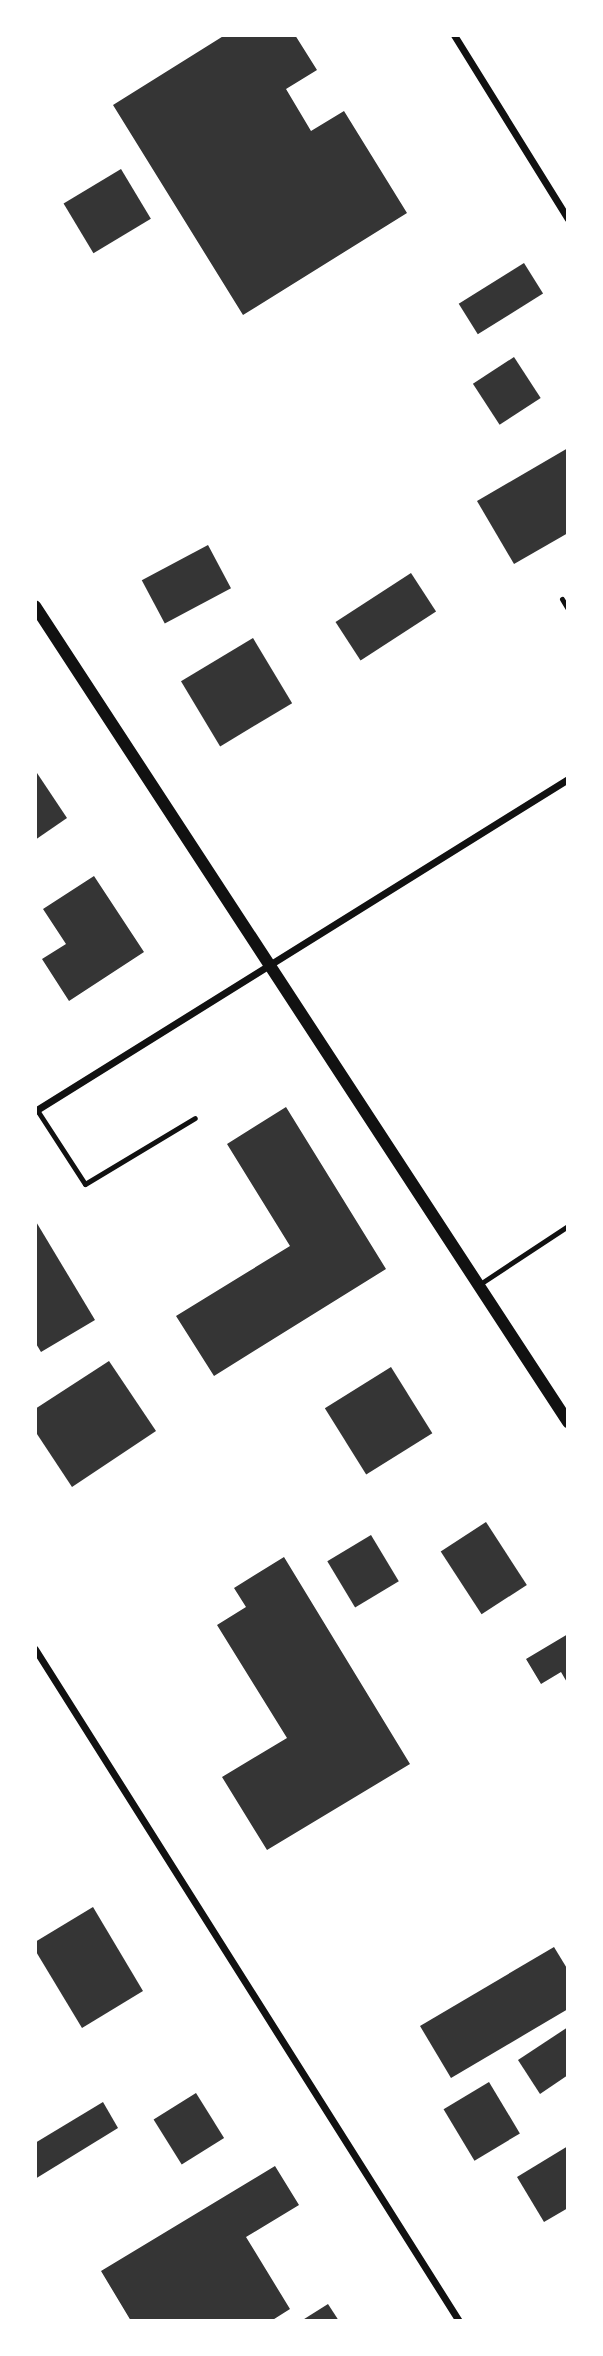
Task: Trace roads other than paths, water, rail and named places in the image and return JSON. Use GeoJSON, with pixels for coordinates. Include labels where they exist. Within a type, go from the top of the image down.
{"type":"FeatureCollection","features":[{"type":"Feature","properties":{"kind":"street"},"geometry":{"type":"LineString","coordinates":[[454,35],[568,219]]}},
{"type":"Feature","properties":{"kind":"street"},"geometry":{"type":"LineString","coordinates":[[35,606],[568,1422]]}},
{"type":"Feature","properties":{"kind":"street"},"geometry":{"type":"LineString","coordinates":[[36,1110],[269,968],[568,779]]}},
{"type":"Feature","properties":{"kind":"street"},"geometry":{"type":"LineString","coordinates":[[35,1649],[459,2321]]}},
{"type":"Feature","properties":{"kind":"lane"},"geometry":{"type":"LineString","coordinates":[[562,599],[568,609]]}},
{"type":"Feature","properties":{"kind":"lane"},"geometry":{"type":"LineString","coordinates":[[36,1110],[85,1184],[195,1118]]}},
{"type":"Feature","properties":{"kind":"lane"},"geometry":{"type":"LineString","coordinates":[[478,1284],[568,1226]]}}]}
